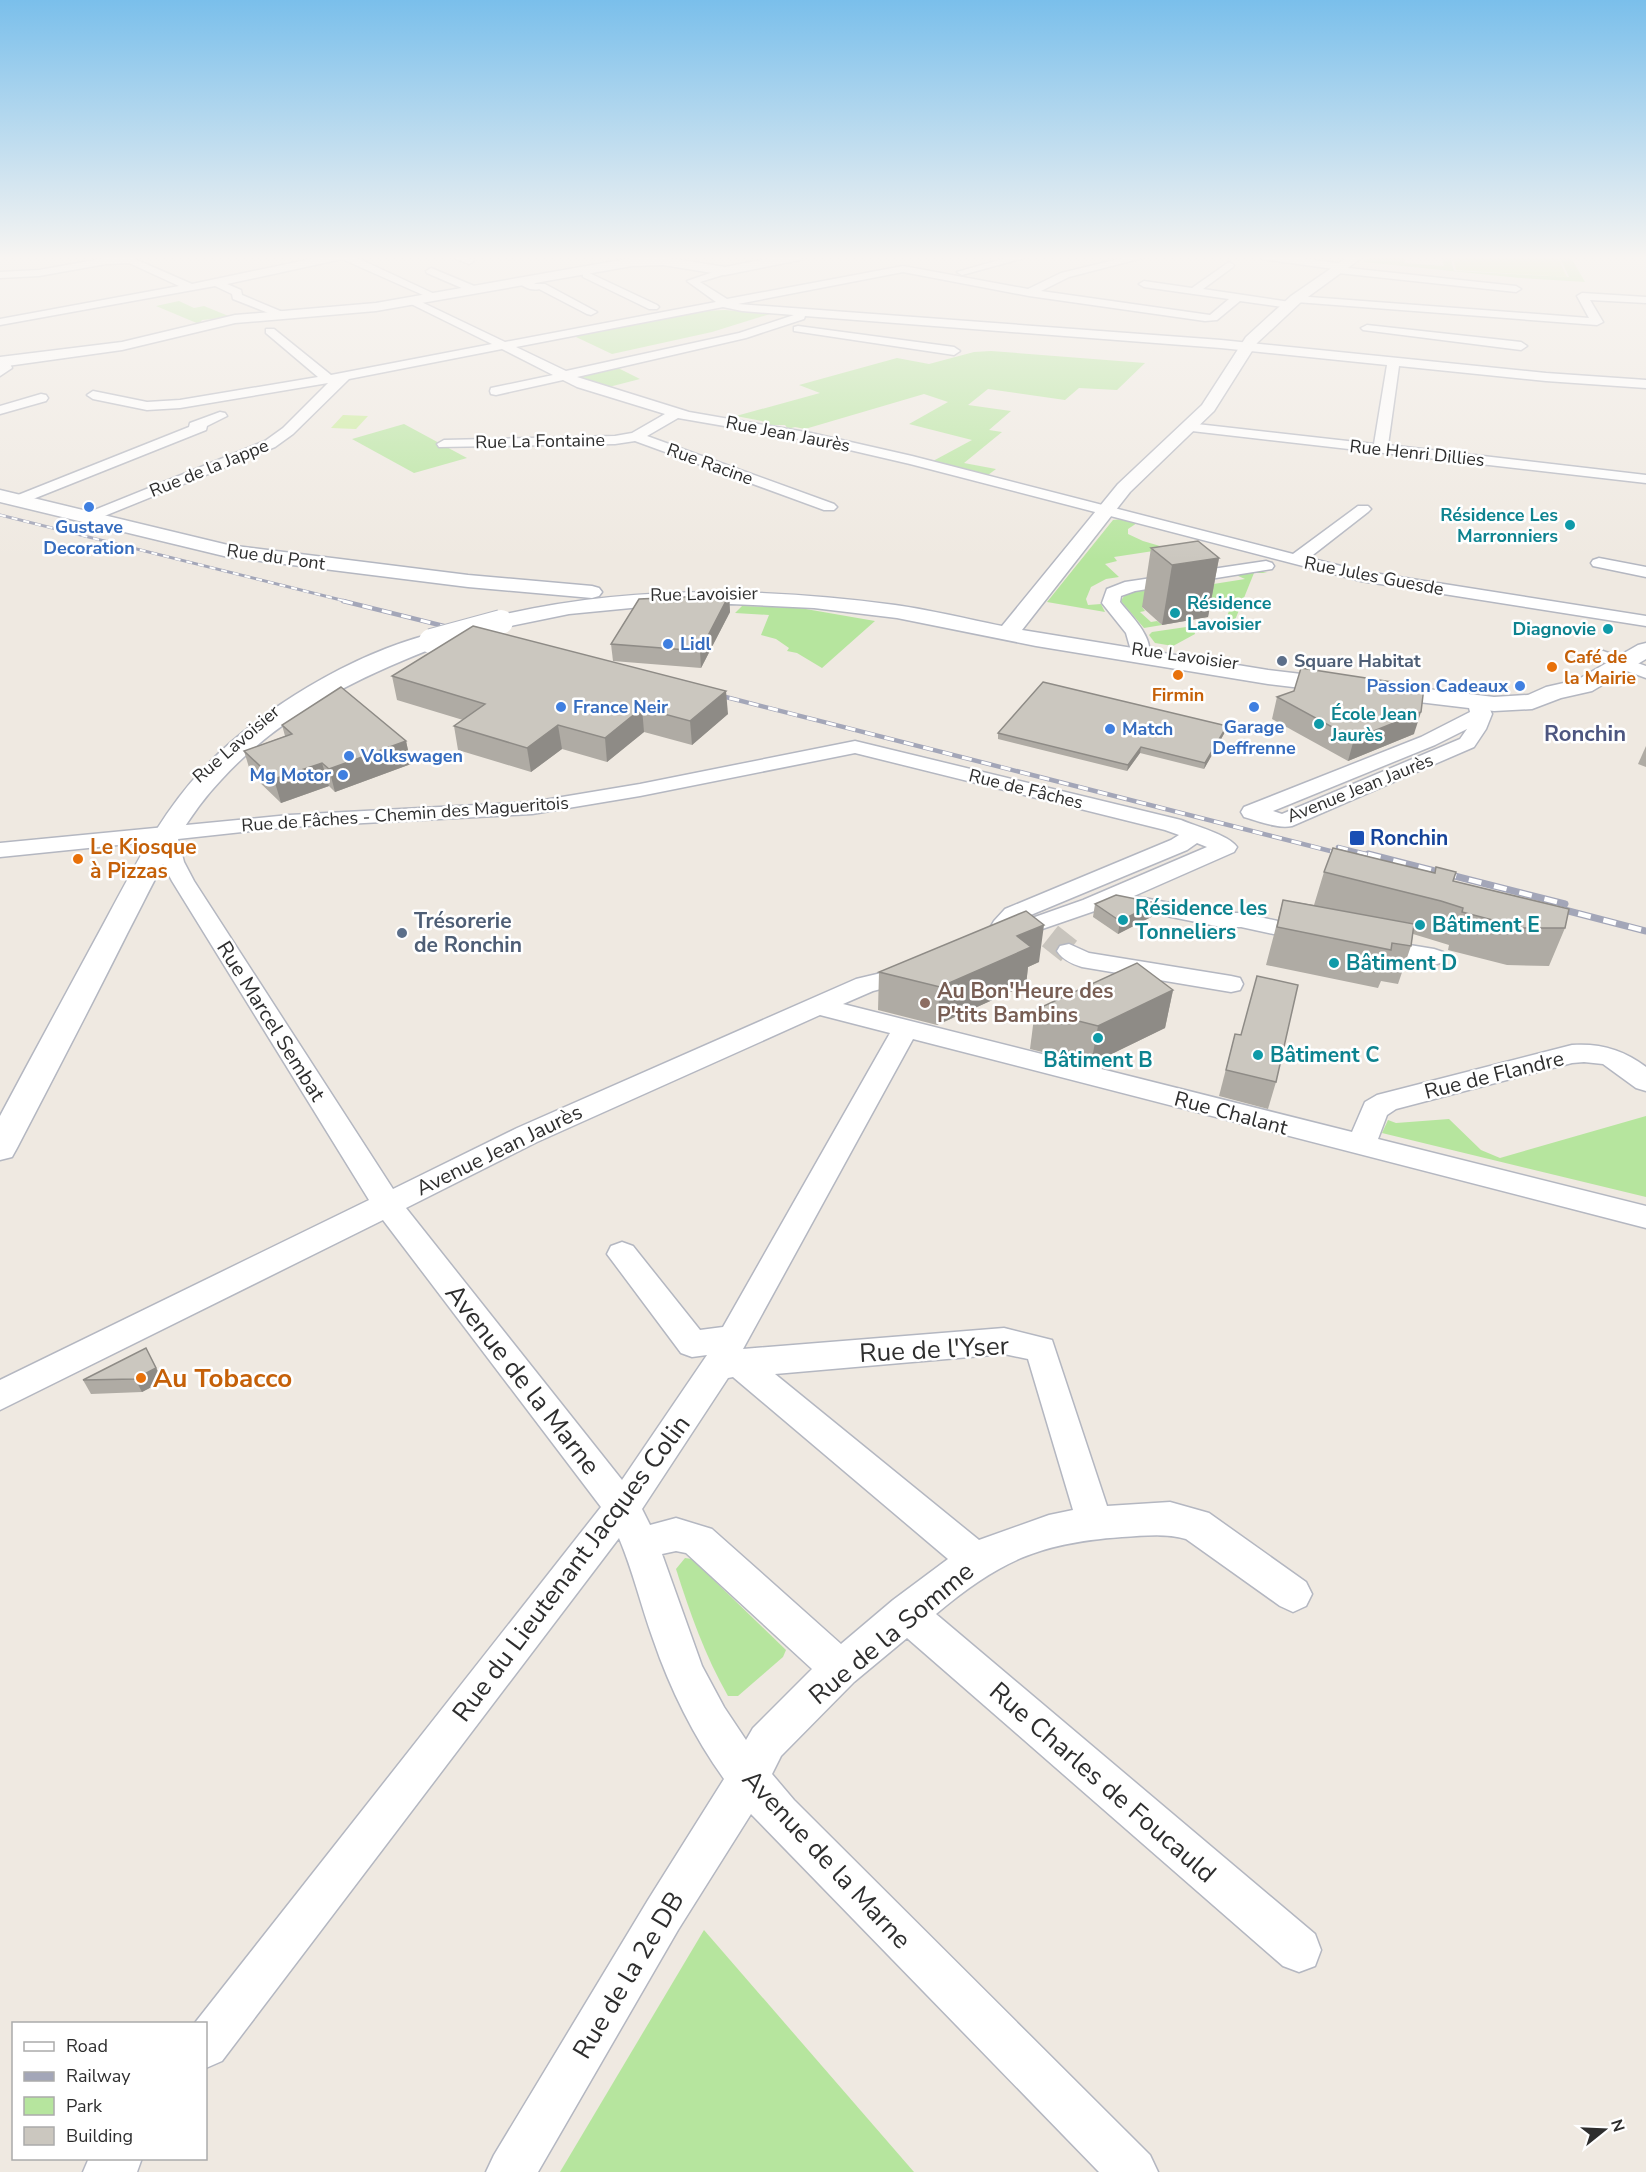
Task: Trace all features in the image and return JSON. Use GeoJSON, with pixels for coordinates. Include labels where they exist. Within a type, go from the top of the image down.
{"type":"FeatureCollection","features":[{"type":"Feature","properties":{"kind":"main road"},"geometry":{"type":"LineString","coordinates":[[2,371],[65,357]]}},
{"type":"Feature","properties":{"kind":"main road"},"geometry":{"type":"LineString","coordinates":[[1010,631],[1124,488],[1212,402],[1239,357]]}},
{"type":"Feature","properties":{"kind":"main road","name":"Rue du Pont"},"geometry":{"type":"LineString","coordinates":[[9,498],[228,551],[531,587],[602,592],[709,592]]}},
{"type":"Feature","properties":{"kind":"main road","name":"Rue du Pont"},"geometry":{"type":"LineString","coordinates":[[468,581],[523,590],[557,606],[558,599],[552,593],[531,587]]}},
{"type":"Feature","properties":{"kind":"main road","name":"Rue du Pont"},"geometry":{"type":"LineString","coordinates":[[497,618],[517,606],[520,597],[513,590],[498,586]]}},
{"type":"Feature","properties":{"kind":"main road","name":"Rue Lavoisier"},"geometry":{"type":"LineString","coordinates":[[0,1148],[165,833],[174,806],[187,787],[218,756],[266,715],[303,690],[338,671],[426,639],[497,618],[610,597],[709,592],[783,594],[851,601],[1010,631]]}},
{"type":"Feature","properties":{"kind":"main road","name":"Rue Lavoisier"},"geometry":{"type":"LineString","coordinates":[[557,606],[679,598],[780,600],[860,607],[1098,645],[1268,678],[1317,681],[1480,709]]}},
{"type":"Feature","properties":{"kind":"main road","name":"Avenue Jean Jaurès"},"geometry":{"type":"LineString","coordinates":[[1480,709],[1526,703],[1554,692],[1588,684],[1646,632]]}},
{"type":"Feature","properties":{"kind":"main road","name":"Rue Lavoisier"},"geometry":{"type":"LineString","coordinates":[[165,833],[211,775],[263,728],[306,698],[371,664],[426,639]]}},
{"type":"Feature","properties":{"kind":"main road","name":"Avenue Jean Jaurès"},"geometry":{"type":"LineString","coordinates":[[1613,660],[1646,650]]}},
{"type":"Feature","properties":{"kind":"street"},"geometry":{"type":"LineString","coordinates":[[302,357],[327,378]]}},
{"type":"Feature","properties":{"kind":"street"},"geometry":{"type":"LineString","coordinates":[[93,395],[141,405],[163,406],[345,376],[436,357]]}},
{"type":"Feature","properties":{"kind":"street","name":"Rue Jean Jaurès"},"geometry":{"type":"LineString","coordinates":[[529,357],[594,388],[676,413],[811,437],[912,460],[1107,510]]}},
{"type":"Feature","properties":{"kind":"street"},"geometry":{"type":"LineString","coordinates":[[496,391],[645,357]]}},
{"type":"Feature","properties":{"kind":"street"},"geometry":{"type":"LineString","coordinates":[[1358,357],[1394,361],[1425,357]]}},
{"type":"Feature","properties":{"kind":"street"},"geometry":{"type":"LineString","coordinates":[[1558,357],[1646,384]]}},
{"type":"Feature","properties":{"kind":"street"},"geometry":{"type":"LineString","coordinates":[[1380,449],[1394,361]]}},
{"type":"Feature","properties":{"kind":"street","name":"Rue de la Jappe"},"geometry":{"type":"LineString","coordinates":[[87,518],[270,444],[288,431],[339,379],[345,376]]}},
{"type":"Feature","properties":{"kind":"street"},"geometry":{"type":"LineString","coordinates":[[0,410],[41,398]]}},
{"type":"Feature","properties":{"kind":"street","name":"Rue Racine"},"geometry":{"type":"LineString","coordinates":[[636,437],[676,413]]}},
{"type":"Feature","properties":{"kind":"street"},"geometry":{"type":"LineString","coordinates":[[9,498],[109,465],[201,428],[195,426],[220,416]]}},
{"type":"Feature","properties":{"kind":"street","name":"Rue Henri Dillies"},"geometry":{"type":"LineString","coordinates":[[1188,426],[1646,479]]}},
{"type":"Feature","properties":{"kind":"street","name":"Rue Racine"},"geometry":{"type":"LineString","coordinates":[[636,437],[830,507]]}},
{"type":"Feature","properties":{"kind":"street","name":"Rue La Fontaine"},"geometry":{"type":"LineString","coordinates":[[444,444],[615,440],[636,437]]}},
{"type":"Feature","properties":{"kind":"street"},"geometry":{"type":"LineString","coordinates":[[1295,560],[1363,509]]}},
{"type":"Feature","properties":{"kind":"street","name":"Rue Jules Guesde"},"geometry":{"type":"LineString","coordinates":[[1107,510],[1295,560],[1385,581],[1646,621]]}},
{"type":"Feature","properties":{"kind":"street"},"geometry":{"type":"LineString","coordinates":[[1599,563],[1646,572]]}},
{"type":"Feature","properties":{"kind":"street"},"geometry":{"type":"LineString","coordinates":[[1140,653],[1135,632],[1111,603],[1113,593],[1131,586],[1266,566]]}},
{"type":"Feature","properties":{"kind":"street"},"geometry":{"type":"LineString","coordinates":[[1613,660],[1646,672]]}},
{"type":"Feature","properties":{"kind":"street","name":"Avenue Jean Jaurès"},"geometry":{"type":"LineString","coordinates":[[1480,709],[1476,731],[1467,743],[1284,821],[1252,812],[1428,741],[1480,709]]}},
{"type":"Feature","properties":{"kind":"street","name":"Rue de Fâches - Chemin des Magueritois"},"geometry":{"type":"LineString","coordinates":[[0,850],[314,819],[532,808],[640,790],[855,747]]}},
{"type":"Feature","properties":{"kind":"street","name":"Rue de Fâches"},"geometry":{"type":"LineString","coordinates":[[855,747],[1173,825],[1197,833]]}},
{"type":"Feature","properties":{"kind":"street","name":"Rue Marcel Sembat"},"geometry":{"type":"LineString","coordinates":[[165,833],[172,861],[183,881],[387,1204]]}},
{"type":"Feature","properties":{"kind":"street"},"geometry":{"type":"LineString","coordinates":[[1197,833],[1226,847],[1110,898],[1047,935],[987,941],[1013,914],[1179,845],[1197,833]]}},
{"type":"Feature","properties":{"kind":"street"},"geometry":{"type":"LineString","coordinates":[[1110,898],[1221,920],[1241,920],[1434,957]]}},
{"type":"Feature","properties":{"kind":"street"},"geometry":{"type":"LineString","coordinates":[[1047,935],[1082,958],[1231,984]]}},
{"type":"Feature","properties":{"kind":"street","name":"Avenue Jean Jaurès"},"geometry":{"type":"LineString","coordinates":[[4,1396],[527,1135],[817,1006],[865,986],[903,977],[933,965]]}},
{"type":"Feature","properties":{"kind":"street","name":"Rue Chalant"},"geometry":{"type":"LineString","coordinates":[[817,1006],[1646,1217]]}},
{"type":"Feature","properties":{"kind":"street","name":"Rue du Lieutenant Jacques Colin"},"geometry":{"type":"LineString","coordinates":[[207,2044],[623,1508],[730,1356],[906,1028]]}},
{"type":"Feature","properties":{"kind":"street","name":"Rue de Flandre"},"geometry":{"type":"LineString","coordinates":[[1361,1146],[1375,1109],[1388,1102],[1572,1054],[1588,1052],[1606,1055],[1626,1065],[1646,1082]]}},
{"type":"Feature","properties":{"kind":"street","name":"Avenue de la Marne"},"geometry":{"type":"LineString","coordinates":[[387,1204],[623,1508],[641,1546],[668,1630],[686,1676],[715,1728],[748,1779],[779,1815],[1133,2172]]}},
{"type":"Feature","properties":{"kind":"street"},"geometry":{"type":"LineString","coordinates":[[622,1254],[692,1344],[730,1356],[977,1561]]}},
{"type":"Feature","properties":{"kind":"street","name":"Rue de l'Yser"},"geometry":{"type":"LineString","coordinates":[[730,1356],[1004,1341],[1041,1349],[1095,1524]]}},
{"type":"Feature","properties":{"kind":"street","name":"Rue de la Somme"},"geometry":{"type":"LineString","coordinates":[[748,1779],[767,1743],[840,1669],[906,1613],[977,1561],[1029,1537],[1095,1524],[1155,1517],[1184,1520],[1196,1525],[1293,1594]]}},
{"type":"Feature","properties":{"kind":"street"},"geometry":{"type":"LineString","coordinates":[[641,1546],[671,1534],[685,1534],[699,1541],[840,1669]]}},
{"type":"Feature","properties":{"kind":"street","name":"Rue Charles de Foucauld"},"geometry":{"type":"LineString","coordinates":[[906,1613],[1299,1950]]}},
{"type":"Feature","properties":{"kind":"street","name":"Rue de la 2e DB"},"geometry":{"type":"LineString","coordinates":[[511,2172],[663,1915],[748,1779]]}},
{"type":"Feature","properties":{"kind":"green space"},"geometry":{"type":"Polygon","coordinates":[[[954,357],[1073,357],[1145,363],[1117,390],[1079,388],[1065,400],[988,389],[968,405],[1011,411],[989,430],[1002,432],[964,463],[996,469],[988,475],[933,461],[972,440],[909,424],[948,402],[924,394],[805,429],[795,427],[788,429],[785,425],[767,425],[762,421],[736,416],[820,393],[799,385],[897,358],[929,364],[954,357]]]}},
{"type":"Feature","properties":{"kind":"green space"},"geometry":{"type":"Polygon","coordinates":[[[616,367],[640,379],[605,388],[579,377],[616,367]]]}},
{"type":"Feature","properties":{"kind":"green space"},"geometry":{"type":"Polygon","coordinates":[[[343,415],[368,416],[356,429],[331,428],[343,415]]]}},
{"type":"Feature","properties":{"kind":"green space"},"geometry":{"type":"Polygon","coordinates":[[[404,424],[467,458],[414,473],[352,439],[404,424]]]}},
{"type":"Feature","properties":{"kind":"green space"},"geometry":{"type":"Polygon","coordinates":[[[1122,519],[1137,523],[1128,529],[1128,534],[1177,551],[1160,550],[1114,557],[1117,561],[1105,564],[1119,577],[1106,579],[1091,587],[1086,599],[1088,605],[1101,604],[1105,612],[1047,602],[1113,520],[1122,519]]]}},
{"type":"Feature","properties":{"kind":"green space"},"geometry":{"type":"Polygon","coordinates":[[[1259,571],[1267,573],[1254,573],[1233,625],[1211,622],[1226,619],[1229,611],[1222,605],[1201,600],[1188,600],[1142,607],[1145,611],[1140,612],[1151,622],[1157,621],[1162,625],[1144,628],[1121,601],[1132,591],[1157,593],[1245,579],[1236,575],[1259,571]]]}},
{"type":"Feature","properties":{"kind":"green space"},"geometry":{"type":"Polygon","coordinates":[[[742,606],[800,608],[875,621],[822,668],[797,653],[787,651],[789,648],[776,639],[761,635],[769,615],[735,613],[742,606]]]}},
{"type":"Feature","properties":{"kind":"green space"},"geometry":{"type":"Polygon","coordinates":[[[1193,626],[1195,634],[1173,646],[1155,643],[1149,635],[1152,632],[1193,626]]]}},
{"type":"Feature","properties":{"kind":"green space"},"geometry":{"type":"Polygon","coordinates":[[[1646,1116],[1646,1197],[1382,1133],[1388,1120],[1396,1123],[1449,1119],[1481,1150],[1500,1158],[1646,1116]]]}},
{"type":"Feature","properties":{"kind":"green space"},"geometry":{"type":"Polygon","coordinates":[[[685,1558],[692,1559],[786,1650],[783,1657],[738,1696],[728,1696],[699,1634],[676,1569],[685,1558]]]}},
{"type":"Feature","properties":{"kind":"green space"},"geometry":{"type":"Polygon","coordinates":[[[704,1930],[914,2172],[560,2172],[704,1930]]]}},
{"type":"Feature","properties":{"kind":"building"},"geometry":{"type":"Polygon","coordinates":[[[1198,541],[1219,558],[1172,565],[1151,548],[1198,541]]]}},
{"type":"Feature","properties":{"kind":"building"},"geometry":{"type":"Polygon","coordinates":[[[729,595],[700,651],[611,644],[639,599],[729,595]]]}},
{"type":"Feature","properties":{"kind":"building","name":"France Neir"},"geometry":{"type":"Polygon","coordinates":[[[473,626],[726,691],[690,721],[642,708],[605,738],[558,725],[527,748],[454,726],[485,704],[392,676],[473,626]]]}},
{"type":"Feature","properties":{"kind":"building"},"geometry":{"type":"Polygon","coordinates":[[[1301,668],[1424,687],[1421,712],[1354,739],[1277,697],[1294,691],[1301,668]]]}},
{"type":"Feature","properties":{"kind":"building","name":"Match"},"geometry":{"type":"Polygon","coordinates":[[[1043,682],[1227,726],[1205,763],[1141,747],[1128,765],[998,733],[1043,682]]]}},
{"type":"Feature","properties":{"kind":"building"},"geometry":{"type":"Polygon","coordinates":[[[341,687],[406,741],[329,769],[322,763],[274,779],[244,751],[292,734],[282,725],[341,687]]]}},
{"type":"Feature","properties":{"kind":"building"},"geometry":{"type":"Polygon","coordinates":[[[1333,848],[1435,873],[1436,867],[1456,872],[1453,881],[1569,909],[1565,928],[1523,928],[1462,912],[1463,908],[1441,901],[1324,872],[1333,848]]]}},
{"type":"Feature","properties":{"kind":"building"},"geometry":{"type":"Polygon","coordinates":[[[1116,895],[1156,903],[1120,921],[1095,904],[1116,895]]]}},
{"type":"Feature","properties":{"kind":"building"},"geometry":{"type":"Polygon","coordinates":[[[1283,900],[1414,924],[1411,946],[1392,943],[1391,950],[1277,927],[1283,900]]]}},
{"type":"Feature","properties":{"kind":"building"},"geometry":{"type":"Polygon","coordinates":[[[1026,911],[1044,925],[1017,936],[1031,947],[940,987],[879,972],[1026,911]]]}},
{"type":"Feature","properties":{"kind":"building"},"geometry":{"type":"Polygon","coordinates":[[[1137,963],[1173,990],[1098,1026],[1035,1010],[1137,963]]]}},
{"type":"Feature","properties":{"kind":"building","name":"Bâtiment C"},"geometry":{"type":"Polygon","coordinates":[[[1257,976],[1298,985],[1276,1082],[1226,1070],[1235,1034],[1241,1035],[1257,976]]]}},
{"type":"Feature","properties":{"kind":"building"},"geometry":{"type":"Polygon","coordinates":[[[146,1348],[156,1368],[135,1379],[83,1380],[146,1348]]]}},
{"type":"Feature","properties":{"kind":"tunnel"},"geometry":{"type":"LineString","coordinates":[[1050,936],[1069,951]]}},
{"type":"Feature","properties":{"kind":"railway"},"geometry":{"type":"LineString","coordinates":[[0,515],[349,602]]}},
{"type":"Feature","properties":{"kind":"railway"},"geometry":{"type":"LineString","coordinates":[[343,601],[480,635]]}},
{"type":"Feature","properties":{"kind":"railway"},"geometry":{"type":"LineString","coordinates":[[710,693],[1346,855],[1344,854]]}},
{"type":"Feature","properties":{"kind":"railway"},"geometry":{"type":"LineString","coordinates":[[1338,847],[1374,856]]}},
{"type":"Feature","properties":{"kind":"railway"},"geometry":{"type":"LineString","coordinates":[[1368,854],[1565,904]]}},
{"type":"Feature","properties":{"kind":"railway"},"geometry":{"type":"LineString","coordinates":[[1553,907],[1646,931]]}},
{"type":"Feature","properties":{"kind":"place","name":"Gustave Decoration"},"geometry":{"type":"Point","coordinates":[89,507]}},
{"type":"Feature","properties":{"kind":"place","name":"Résidence Les Marronniers"},"geometry":{"type":"Point","coordinates":[1570,525]}},
{"type":"Feature","properties":{"kind":"place","name":"Résidence Lavoisier"},"geometry":{"type":"Point","coordinates":[1175,613]}},
{"type":"Feature","properties":{"kind":"place","name":"Diagnovie"},"geometry":{"type":"Point","coordinates":[1608,629]}},
{"type":"Feature","properties":{"kind":"place","name":"Lidl"},"geometry":{"type":"Point","coordinates":[668,644]}},
{"type":"Feature","properties":{"kind":"place","name":"Square Habitat"},"geometry":{"type":"Point","coordinates":[1282,661]}},
{"type":"Feature","properties":{"kind":"place","name":"Café de la Mairie"},"geometry":{"type":"Point","coordinates":[1552,667]}},
{"type":"Feature","properties":{"kind":"place","name":"Firmin"},"geometry":{"type":"Point","coordinates":[1178,675]}},
{"type":"Feature","properties":{"kind":"place","name":"Passion Cadeaux"},"geometry":{"type":"Point","coordinates":[1520,686]}},
{"type":"Feature","properties":{"kind":"place","name":"France Neir"},"geometry":{"type":"Point","coordinates":[561,707]}},
{"type":"Feature","properties":{"kind":"place","name":"Garage Deffrenne"},"geometry":{"type":"Point","coordinates":[1254,707]}},
{"type":"Feature","properties":{"kind":"place","name":"École Jean Jaurès"},"geometry":{"type":"Point","coordinates":[1319,724]}},
{"type":"Feature","properties":{"kind":"place","name":"Match"},"geometry":{"type":"Point","coordinates":[1110,729]}},
{"type":"Feature","properties":{"kind":"place","name":"Volkswagen"},"geometry":{"type":"Point","coordinates":[349,756]}},
{"type":"Feature","properties":{"kind":"place","name":"Mg Motor"},"geometry":{"type":"Point","coordinates":[343,775]}},
{"type":"Feature","properties":{"kind":"place","name":"Ronchin"},"geometry":{"type":"Point","coordinates":[1357,838]}},
{"type":"Feature","properties":{"kind":"place","name":"Le Kiosque à Pizzas"},"geometry":{"type":"Point","coordinates":[78,859]}},
{"type":"Feature","properties":{"kind":"place","name":"Résidence les Tonneliers"},"geometry":{"type":"Point","coordinates":[1123,920]}},
{"type":"Feature","properties":{"kind":"place","name":"Bâtiment E"},"geometry":{"type":"Point","coordinates":[1420,925]}},
{"type":"Feature","properties":{"kind":"place","name":"Trésorerie de Ronchin"},"geometry":{"type":"Point","coordinates":[402,933]}},
{"type":"Feature","properties":{"kind":"place","name":"Bâtiment D"},"geometry":{"type":"Point","coordinates":[1334,963]}},
{"type":"Feature","properties":{"kind":"place","name":"Au Bon'Heure des P'tits Bambins"},"geometry":{"type":"Point","coordinates":[925,1003]}},
{"type":"Feature","properties":{"kind":"place","name":"Bâtiment B"},"geometry":{"type":"Point","coordinates":[1098,1038]}},
{"type":"Feature","properties":{"kind":"place","name":"Bâtiment C"},"geometry":{"type":"Point","coordinates":[1258,1055]}},
{"type":"Feature","properties":{"kind":"place","name":"Au Tobacco"},"geometry":{"type":"Point","coordinates":[141,1378]}},
{"type":"Feature","properties":{"kind":"district","name":"Ronchin"},"geometry":{"type":"Point","coordinates":[1585,733]}}]}
